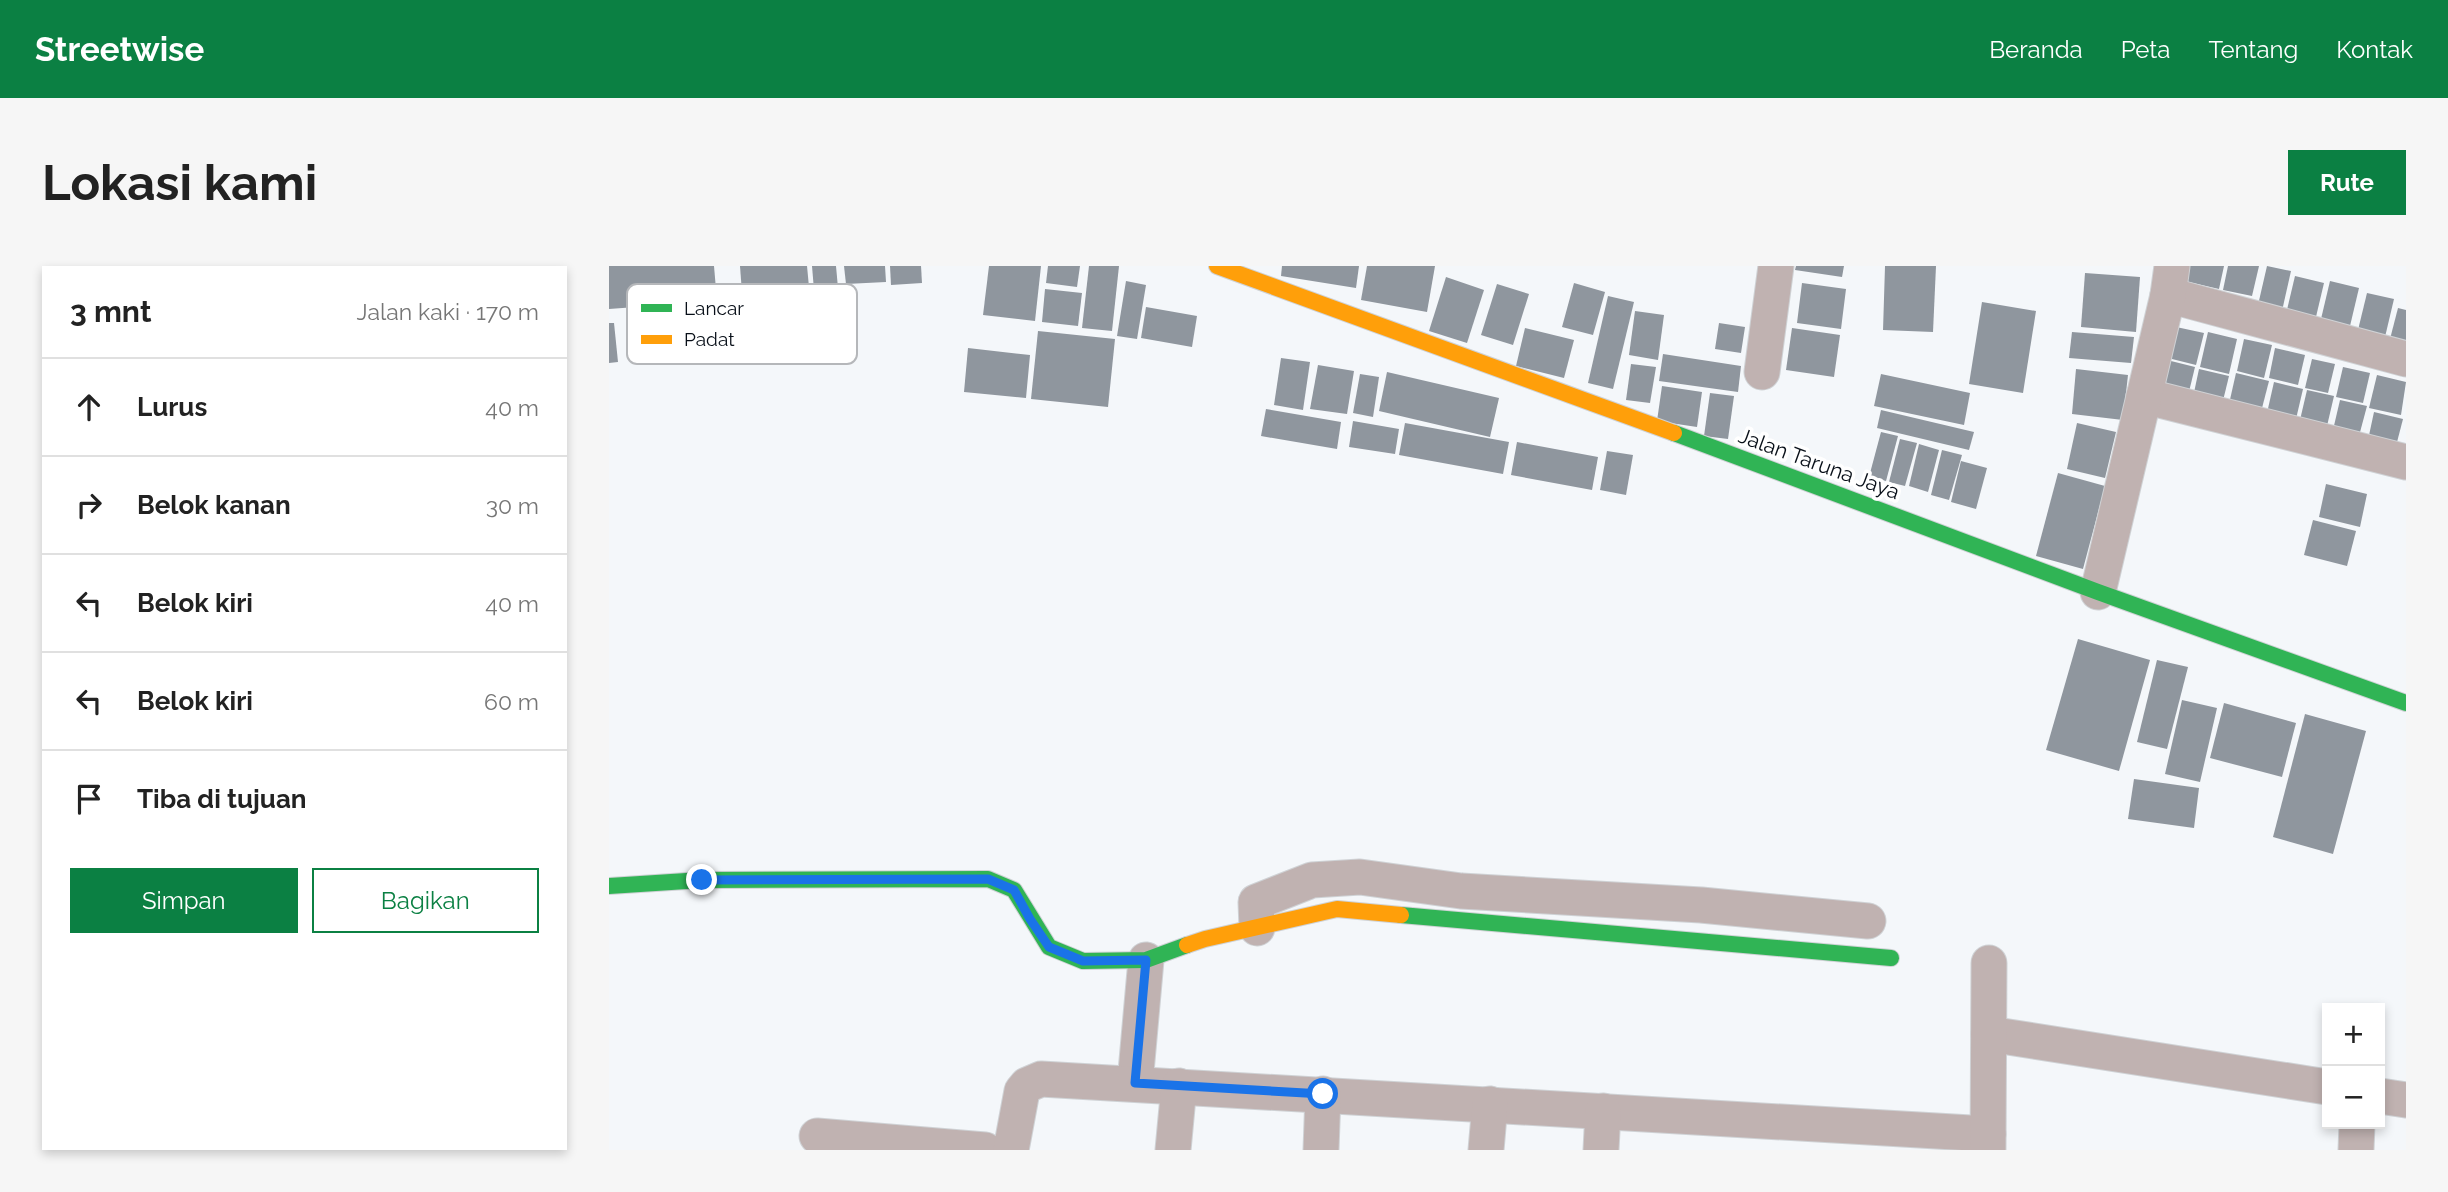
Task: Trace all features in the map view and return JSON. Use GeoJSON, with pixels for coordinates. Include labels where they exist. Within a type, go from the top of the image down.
{"type":"FeatureCollection","features":[{"type":"Feature","properties":{"kind":"street","name":"Jalan Taruna Jaya"},"geometry":{"type":"LineString","coordinates":[[1217,266],[2406,703]]}},
{"type":"Feature","properties":{"kind":"street"},"geometry":{"type":"LineString","coordinates":[[1762,372],[1776,266]]}},
{"type":"Feature","properties":{"kind":"street"},"geometry":{"type":"LineString","coordinates":[[2098,592],[2170,281],[2406,359]]}},
{"type":"Feature","properties":{"kind":"street"},"geometry":{"type":"LineString","coordinates":[[2144,396],[2406,462]]}},
{"type":"Feature","properties":{"kind":"street"},"geometry":{"type":"LineString","coordinates":[[1257,928],[1256,902],[1313,880],[1360,877],[1461,891],[1700,905],[1868,921]]}},
{"type":"Feature","properties":{"kind":"street"},"geometry":{"type":"LineString","coordinates":[[609,886],[702,880],[988,879],[1014,890],[1049,947],[1083,961],[1146,960],[1205,939],[1337,909],[1891,958]]}},
{"type":"Feature","properties":{"kind":"street"},"geometry":{"type":"LineString","coordinates":[[1135,1083],[1146,960]]}},
{"type":"Feature","properties":{"kind":"street"},"geometry":{"type":"LineString","coordinates":[[1011,1150],[1022,1091],[1032,1082],[1041,1079],[1603,1111],[1736,1134],[1988,1142],[1989,964]]}},
{"type":"Feature","properties":{"kind":"street"},"geometry":{"type":"LineString","coordinates":[[1989,1034],[2322,1086]]}},
{"type":"Feature","properties":{"kind":"street"},"geometry":{"type":"LineString","coordinates":[[1173,1150],[1179,1086]]}},
{"type":"Feature","properties":{"kind":"street"},"geometry":{"type":"LineString","coordinates":[[1321,1150],[1323,1094]]}},
{"type":"Feature","properties":{"kind":"street"},"geometry":{"type":"LineString","coordinates":[[2385,1097],[2406,1100]]}},
{"type":"Feature","properties":{"kind":"street"},"geometry":{"type":"LineString","coordinates":[[1486,1150],[1490,1104]]}},
{"type":"Feature","properties":{"kind":"street"},"geometry":{"type":"LineString","coordinates":[[1601,1150],[1603,1111]]}},
{"type":"Feature","properties":{"kind":"street"},"geometry":{"type":"LineString","coordinates":[[2356,1150],[2357,1129]]}},
{"type":"Feature","properties":{"kind":"street"},"geometry":{"type":"LineString","coordinates":[[817,1136],[985,1150]]}},
{"type":"Feature","properties":{"kind":"building"},"geometry":{"type":"Polygon","coordinates":[[[609,266],[714,266],[716,284],[627,284],[627,308],[609,309],[609,266]]]}},
{"type":"Feature","properties":{"kind":"building"},"geometry":{"type":"Polygon","coordinates":[[[740,266],[807,266],[809,284],[741,284],[740,266]]]}},
{"type":"Feature","properties":{"kind":"building"},"geometry":{"type":"Polygon","coordinates":[[[812,266],[836,266],[838,284],[814,284],[812,266]]]}},
{"type":"Feature","properties":{"kind":"building"},"geometry":{"type":"Polygon","coordinates":[[[844,266],[885,266],[886,282],[846,284],[844,266]]]}},
{"type":"Feature","properties":{"kind":"building"},"geometry":{"type":"Polygon","coordinates":[[[890,266],[921,266],[922,283],[891,285],[890,266]]]}},
{"type":"Feature","properties":{"kind":"building"},"geometry":{"type":"Polygon","coordinates":[[[989,266],[1041,266],[1035,321],[983,315],[989,266]]]}},
{"type":"Feature","properties":{"kind":"building"},"geometry":{"type":"Polygon","coordinates":[[[1048,266],[1080,266],[1077,287],[1046,283],[1048,266]]]}},
{"type":"Feature","properties":{"kind":"building"},"geometry":{"type":"Polygon","coordinates":[[[1089,266],[1119,266],[1112,331],[1082,328],[1089,266]]]}},
{"type":"Feature","properties":{"kind":"building"},"geometry":{"type":"Polygon","coordinates":[[[1282,266],[1359,266],[1356,288],[1281,276],[1282,266]]]}},
{"type":"Feature","properties":{"kind":"building"},"geometry":{"type":"Polygon","coordinates":[[[1367,266],[1435,266],[1427,312],[1361,300],[1367,266]]]}},
{"type":"Feature","properties":{"kind":"building"},"geometry":{"type":"Polygon","coordinates":[[[1796,266],[1844,266],[1842,277],[1795,270],[1796,266]]]}},
{"type":"Feature","properties":{"kind":"building"},"geometry":{"type":"Polygon","coordinates":[[[1885,266],[1936,266],[1933,332],[1883,330],[1885,266]]]}},
{"type":"Feature","properties":{"kind":"building"},"geometry":{"type":"Polygon","coordinates":[[[2183,266],[2224,266],[2219,289],[2180,280],[2183,266]]]}},
{"type":"Feature","properties":{"kind":"building"},"geometry":{"type":"Polygon","coordinates":[[[2228,266],[2259,266],[2252,296],[2223,290],[2228,266]]]}},
{"type":"Feature","properties":{"kind":"building"},"geometry":{"type":"Polygon","coordinates":[[[2267,266],[2291,271],[2282,311],[2258,305],[2267,266]]]}},
{"type":"Feature","properties":{"kind":"building"},"geometry":{"type":"Polygon","coordinates":[[[2085,273],[2140,277],[2136,332],[2081,327],[2085,273]]]}},
{"type":"Feature","properties":{"kind":"building"},"geometry":{"type":"Polygon","coordinates":[[[2295,276],[2324,283],[2315,321],[2286,314],[2295,276]]]}},
{"type":"Feature","properties":{"kind":"building"},"geometry":{"type":"Polygon","coordinates":[[[1446,277],[1484,290],[1467,343],[1429,331],[1446,277]]]}},
{"type":"Feature","properties":{"kind":"building"},"geometry":{"type":"Polygon","coordinates":[[[1126,281],[1146,285],[1137,339],[1117,336],[1126,281]]]}},
{"type":"Feature","properties":{"kind":"building"},"geometry":{"type":"Polygon","coordinates":[[[2330,281],[2359,288],[2350,326],[2321,319],[2330,281]]]}},
{"type":"Feature","properties":{"kind":"building"},"geometry":{"type":"Polygon","coordinates":[[[1574,283],[1605,292],[1593,335],[1562,327],[1574,283]]]}},
{"type":"Feature","properties":{"kind":"building"},"geometry":{"type":"Polygon","coordinates":[[[1802,283],[1846,289],[1841,329],[1797,323],[1802,283]]]}},
{"type":"Feature","properties":{"kind":"building"},"geometry":{"type":"Polygon","coordinates":[[[1497,284],[1529,294],[1513,345],[1481,335],[1497,284]]]}},
{"type":"Feature","properties":{"kind":"building"},"geometry":{"type":"Polygon","coordinates":[[[1045,289],[1082,293],[1078,326],[1042,322],[1045,289]]]}},
{"type":"Feature","properties":{"kind":"building"},"geometry":{"type":"Polygon","coordinates":[[[2367,293],[2394,299],[2385,337],[2358,330],[2367,293]]]}},
{"type":"Feature","properties":{"kind":"building"},"geometry":{"type":"Polygon","coordinates":[[[1608,296],[1634,302],[1613,389],[1588,383],[1608,296]]]}},
{"type":"Feature","properties":{"kind":"building"},"geometry":{"type":"Polygon","coordinates":[[[1982,302],[2036,311],[2023,393],[1969,384],[1982,302]]]}},
{"type":"Feature","properties":{"kind":"building"},"geometry":{"type":"Polygon","coordinates":[[[1146,307],[1197,316],[1192,347],[1141,338],[1146,307]]]}},
{"type":"Feature","properties":{"kind":"building"},"geometry":{"type":"Polygon","coordinates":[[[2398,308],[2406,310],[2406,343],[2390,339],[2398,308]]]}},
{"type":"Feature","properties":{"kind":"building"},"geometry":{"type":"Polygon","coordinates":[[[1635,311],[1664,315],[1658,360],[1629,355],[1635,311]]]}},
{"type":"Feature","properties":{"kind":"building"},"geometry":{"type":"Polygon","coordinates":[[[609,323],[614,323],[618,362],[609,363],[609,323]]]}},
{"type":"Feature","properties":{"kind":"building"},"geometry":{"type":"Polygon","coordinates":[[[1719,323],[1745,327],[1741,353],[1715,349],[1719,323]]]}},
{"type":"Feature","properties":{"kind":"building"},"geometry":{"type":"Polygon","coordinates":[[[2167,325],[2204,333],[2196,365],[2160,356],[2167,325]]]}},
{"type":"Feature","properties":{"kind":"building"},"geometry":{"type":"Polygon","coordinates":[[[1525,328],[1574,340],[1564,378],[1516,366],[1525,328]]]}},
{"type":"Feature","properties":{"kind":"building"},"geometry":{"type":"Polygon","coordinates":[[[1792,328],[1840,335],[1834,377],[1786,370],[1792,328]]]}},
{"type":"Feature","properties":{"kind":"building"},"geometry":{"type":"Polygon","coordinates":[[[1038,331],[1115,339],[1108,407],[1031,399],[1038,331]]]}},
{"type":"Feature","properties":{"kind":"building"},"geometry":{"type":"Polygon","coordinates":[[[2072,332],[2134,337],[2131,363],[2069,358],[2072,332]]]}},
{"type":"Feature","properties":{"kind":"building"},"geometry":{"type":"Polygon","coordinates":[[[2208,332],[2237,339],[2229,374],[2200,367],[2208,332]]]}},
{"type":"Feature","properties":{"kind":"building"},"geometry":{"type":"Polygon","coordinates":[[[2244,339],[2272,345],[2264,378],[2237,371],[2244,339]]]}},
{"type":"Feature","properties":{"kind":"building"},"geometry":{"type":"Polygon","coordinates":[[[968,348],[1030,355],[1026,398],[964,392],[968,348]]]}},
{"type":"Feature","properties":{"kind":"building"},"geometry":{"type":"Polygon","coordinates":[[[2275,348],[2305,355],[2298,385],[2269,378],[2275,348]]]}},
{"type":"Feature","properties":{"kind":"building"},"geometry":{"type":"Polygon","coordinates":[[[1663,354],[1741,366],[1738,392],[1659,381],[1663,354]]]}},
{"type":"Feature","properties":{"kind":"building"},"geometry":{"type":"Polygon","coordinates":[[[1281,358],[1310,362],[1303,410],[1274,405],[1281,358]]]}},
{"type":"Feature","properties":{"kind":"building"},"geometry":{"type":"Polygon","coordinates":[[[2159,358],[2195,367],[2186,404],[2150,395],[2159,358]]]}},
{"type":"Feature","properties":{"kind":"building"},"geometry":{"type":"Polygon","coordinates":[[[2312,359],[2335,364],[2328,393],[2305,388],[2312,359]]]}},
{"type":"Feature","properties":{"kind":"building"},"geometry":{"type":"Polygon","coordinates":[[[1631,364],[1656,367],[1650,403],[1626,400],[1631,364]]]}},
{"type":"Feature","properties":{"kind":"building"},"geometry":{"type":"Polygon","coordinates":[[[1318,365],[1354,371],[1347,414],[1310,409],[1318,365]]]}},
{"type":"Feature","properties":{"kind":"building"},"geometry":{"type":"Polygon","coordinates":[[[2343,367],[2370,373],[2363,403],[2336,397],[2343,367]]]}},
{"type":"Feature","properties":{"kind":"building"},"geometry":{"type":"Polygon","coordinates":[[[2076,369],[2128,375],[2123,420],[2072,414],[2076,369]]]}},
{"type":"Feature","properties":{"kind":"building"},"geometry":{"type":"Polygon","coordinates":[[[2199,369],[2229,376],[2221,409],[2192,402],[2199,369]]]}},
{"type":"Feature","properties":{"kind":"building"},"geometry":{"type":"Polygon","coordinates":[[[1387,372],[1499,398],[1490,437],[1379,411],[1387,372]]]}},
{"type":"Feature","properties":{"kind":"building"},"geometry":{"type":"Polygon","coordinates":[[[2236,373],[2269,381],[2261,412],[2229,404],[2236,373]]]}},
{"type":"Feature","properties":{"kind":"building"},"geometry":{"type":"Polygon","coordinates":[[[1360,374],[1379,377],[1373,417],[1353,413],[1360,374]]]}},
{"type":"Feature","properties":{"kind":"building"},"geometry":{"type":"Polygon","coordinates":[[[1881,374],[1970,393],[1964,425],[1874,406],[1881,374]]]}},
{"type":"Feature","properties":{"kind":"building"},"geometry":{"type":"Polygon","coordinates":[[[2377,375],[2406,382],[2401,415],[2369,408],[2377,375]]]}},
{"type":"Feature","properties":{"kind":"building"},"geometry":{"type":"Polygon","coordinates":[[[2274,382],[2303,389],[2296,419],[2267,413],[2274,382]]]}},
{"type":"Feature","properties":{"kind":"building"},"geometry":{"type":"Polygon","coordinates":[[[1662,386],[1702,392],[1697,427],[1657,421],[1662,386]]]}},
{"type":"Feature","properties":{"kind":"building"},"geometry":{"type":"Polygon","coordinates":[[[2307,390],[2334,396],[2327,426],[2300,420],[2307,390]]]}},
{"type":"Feature","properties":{"kind":"building"},"geometry":{"type":"Polygon","coordinates":[[[1710,393],[1734,396],[1728,439],[1704,436],[1710,393]]]}},
{"type":"Feature","properties":{"kind":"building"},"geometry":{"type":"Polygon","coordinates":[[[2340,400],[2367,406],[2359,436],[2333,430],[2340,400]]]}},
{"type":"Feature","properties":{"kind":"building"},"geometry":{"type":"Polygon","coordinates":[[[1266,409],[1341,422],[1337,449],[1261,436],[1266,409]]]}},
{"type":"Feature","properties":{"kind":"building"},"geometry":{"type":"Polygon","coordinates":[[[1881,410],[1974,432],[1969,450],[1877,428],[1881,410]]]}},
{"type":"Feature","properties":{"kind":"building"},"geometry":{"type":"Polygon","coordinates":[[[2374,412],[2403,419],[2396,446],[2368,440],[2374,412]]]}},
{"type":"Feature","properties":{"kind":"building"},"geometry":{"type":"Polygon","coordinates":[[[1353,421],[1399,429],[1395,454],[1349,447],[1353,421]]]}},
{"type":"Feature","properties":{"kind":"building"},"geometry":{"type":"Polygon","coordinates":[[[1405,423],[1509,442],[1503,474],[1399,455],[1405,423]]]}},
{"type":"Feature","properties":{"kind":"building"},"geometry":{"type":"Polygon","coordinates":[[[2077,423],[2116,432],[2105,478],[2067,469],[2077,423]]]}},
{"type":"Feature","properties":{"kind":"building"},"geometry":{"type":"Polygon","coordinates":[[[1881,432],[1898,436],[1886,481],[1869,477],[1881,432]]]}},
{"type":"Feature","properties":{"kind":"building"},"geometry":{"type":"Polygon","coordinates":[[[1900,439],[1917,443],[1905,486],[1889,482],[1900,439]]]}},
{"type":"Feature","properties":{"kind":"building"},"geometry":{"type":"Polygon","coordinates":[[[1517,442],[1598,457],[1592,490],[1511,475],[1517,442]]]}},
{"type":"Feature","properties":{"kind":"building"},"geometry":{"type":"Polygon","coordinates":[[[1919,444],[1939,450],[1928,492],[1909,486],[1919,444]]]}},
{"type":"Feature","properties":{"kind":"building"},"geometry":{"type":"Polygon","coordinates":[[[1942,450],[1962,455],[1949,500],[1931,495],[1942,450]]]}},
{"type":"Feature","properties":{"kind":"building"},"geometry":{"type":"Polygon","coordinates":[[[1607,451],[1633,455],[1626,495],[1600,490],[1607,451]]]}},
{"type":"Feature","properties":{"kind":"building"},"geometry":{"type":"Polygon","coordinates":[[[1961,461],[1987,468],[1976,509],[1951,502],[1961,461]]]}},
{"type":"Feature","properties":{"kind":"building"},"geometry":{"type":"Polygon","coordinates":[[[2058,473],[2105,486],[2083,569],[2036,556],[2058,473]]]}},
{"type":"Feature","properties":{"kind":"building"},"geometry":{"type":"Polygon","coordinates":[[[2326,484],[2367,494],[2360,527],[2319,517],[2326,484]]]}},
{"type":"Feature","properties":{"kind":"building"},"geometry":{"type":"Polygon","coordinates":[[[2313,520],[2356,531],[2347,566],[2304,555],[2313,520]]]}},
{"type":"Feature","properties":{"kind":"building"},"geometry":{"type":"Polygon","coordinates":[[[2078,639],[2150,660],[2119,771],[2046,750],[2078,639]]]}},
{"type":"Feature","properties":{"kind":"building"},"geometry":{"type":"Polygon","coordinates":[[[2157,660],[2188,667],[2167,749],[2137,742],[2157,660]]]}},
{"type":"Feature","properties":{"kind":"building"},"geometry":{"type":"Polygon","coordinates":[[[2182,700],[2217,708],[2200,782],[2165,774],[2182,700]]]}},
{"type":"Feature","properties":{"kind":"building"},"geometry":{"type":"Polygon","coordinates":[[[2224,703],[2296,723],[2282,777],[2210,758],[2224,703]]]}},
{"type":"Feature","properties":{"kind":"building"},"geometry":{"type":"Polygon","coordinates":[[[2305,714],[2366,731],[2333,854],[2273,837],[2305,714]]]}},
{"type":"Feature","properties":{"kind":"building"},"geometry":{"type":"Polygon","coordinates":[[[2134,779],[2199,788],[2194,828],[2128,819],[2134,779]]]}},
{"type":"Feature","properties":{"kind":"traffic: fast"},"geometry":{"type":"LineString","coordinates":[[1674,433],[2098,592],[2406,703]]}},
{"type":"Feature","properties":{"kind":"traffic: fast"},"geometry":{"type":"LineString","coordinates":[[609,886],[702,880],[988,879],[1014,890],[1049,947],[1083,961],[1146,960],[1187,945]]}},
{"type":"Feature","properties":{"kind":"traffic: fast"},"geometry":{"type":"LineString","coordinates":[[1401,915],[1891,958]]}},
{"type":"Feature","properties":{"kind":"traffic: slow"},"geometry":{"type":"LineString","coordinates":[[1217,266],[1674,433]]}},
{"type":"Feature","properties":{"kind":"traffic: slow"},"geometry":{"type":"LineString","coordinates":[[1187,945],[1337,909],[1401,915]]}},
{"type":"Feature","properties":{"kind":"route"},"geometry":{"type":"LineString","coordinates":[[702,880],[988,879],[1014,890],[1049,947],[1083,961],[1146,960],[1135,1083],[1323,1094]]}}]}
